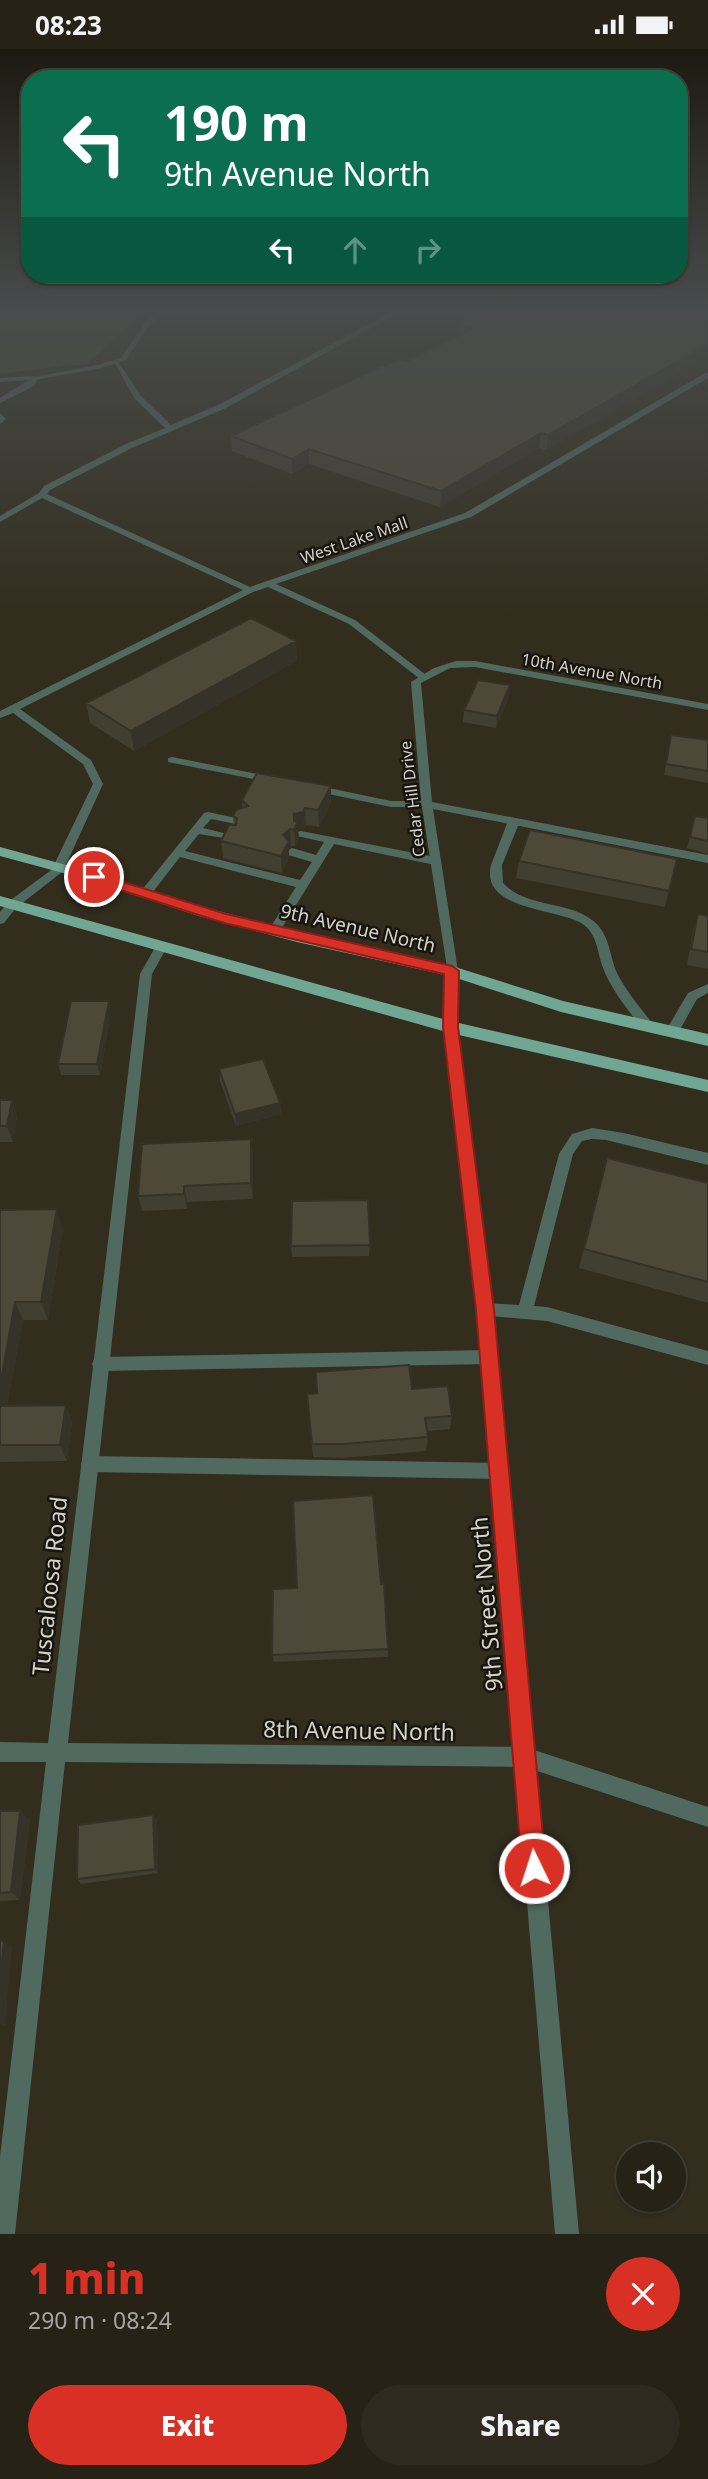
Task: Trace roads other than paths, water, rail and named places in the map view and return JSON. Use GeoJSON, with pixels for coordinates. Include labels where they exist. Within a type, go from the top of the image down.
{"type":"FeatureCollection","features":[{"type":"Feature","properties":{"kind":"main road","name":"9th Avenue North"},"geometry":{"type":"LineString","coordinates":[[0,851],[274,931],[452,971],[561,1006],[708,1040]]}},
{"type":"Feature","properties":{"kind":"main road"},"geometry":{"type":"LineString","coordinates":[[6,903],[450,1027],[708,1086]]}},
{"type":"Feature","properties":{"kind":"street"},"geometry":{"type":"LineString","coordinates":[[152,411],[169,428]]}},
{"type":"Feature","properties":{"kind":"street"},"geometry":{"type":"LineString","coordinates":[[0,520],[42,495],[47,488],[169,428],[211,411]]}},
{"type":"Feature","properties":{"kind":"street","name":"West Lake Mall"},"geometry":{"type":"LineString","coordinates":[[0,715],[250,590],[468,515],[646,411]]}},
{"type":"Feature","properties":{"kind":"street"},"geometry":{"type":"LineString","coordinates":[[0,415],[0,422]]}},
{"type":"Feature","properties":{"kind":"street"},"geometry":{"type":"LineString","coordinates":[[42,495],[250,590]]}},
{"type":"Feature","properties":{"kind":"street"},"geometry":{"type":"LineString","coordinates":[[269,583],[352,622],[423,677]]}},
{"type":"Feature","properties":{"kind":"street","name":"10th Avenue North"},"geometry":{"type":"LineString","coordinates":[[423,677],[437,668],[472,661],[499,670],[708,707]]}},
{"type":"Feature","properties":{"kind":"street","name":"Cedar Hill Drive"},"geometry":{"type":"LineString","coordinates":[[423,677],[416,682],[427,804],[452,971]]}},
{"type":"Feature","properties":{"kind":"street"},"geometry":{"type":"LineString","coordinates":[[0,920],[6,903],[58,869],[98,784],[87,762],[14,709]]}},
{"type":"Feature","properties":{"kind":"street"},"geometry":{"type":"LineString","coordinates":[[172,760],[281,782]]}},
{"type":"Feature","properties":{"kind":"street"},"geometry":{"type":"LineString","coordinates":[[295,785],[391,804],[427,804],[708,859]]}},
{"type":"Feature","properties":{"kind":"street"},"geometry":{"type":"LineString","coordinates":[[145,894],[208,815],[241,821]]}},
{"type":"Feature","properties":{"kind":"street"},"geometry":{"type":"LineString","coordinates":[[514,821],[495,870],[495,881],[501,891],[514,899],[580,916],[593,926],[601,939],[612,976],[647,1026]]}},
{"type":"Feature","properties":{"kind":"street"},"geometry":{"type":"LineString","coordinates":[[196,830],[232,838]]}},
{"type":"Feature","properties":{"kind":"street"},"geometry":{"type":"LineString","coordinates":[[302,834],[435,861]]}},
{"type":"Feature","properties":{"kind":"street"},"geometry":{"type":"LineString","coordinates":[[274,931],[331,840]]}},
{"type":"Feature","properties":{"kind":"street"},"geometry":{"type":"LineString","coordinates":[[292,852],[319,859]]}},
{"type":"Feature","properties":{"kind":"street"},"geometry":{"type":"LineString","coordinates":[[178,853],[303,885]]}},
{"type":"Feature","properties":{"kind":"street","name":"Tuscaloosa Road"},"geometry":{"type":"LineString","coordinates":[[4,2234],[146,974],[161,947]]}},
{"type":"Feature","properties":{"kind":"street","name":"9th Street North"},"geometry":{"type":"LineString","coordinates":[[452,971],[450,1027],[490,1357],[567,2234]]}},
{"type":"Feature","properties":{"kind":"street"},"geometry":{"type":"LineString","coordinates":[[672,1032],[692,996],[708,988]]}},
{"type":"Feature","properties":{"kind":"street"},"geometry":{"type":"LineString","coordinates":[[525,1312],[566,1154],[573,1140],[585,1132],[604,1134],[708,1159]]}},
{"type":"Feature","properties":{"kind":"street"},"geometry":{"type":"LineString","coordinates":[[485,1310],[547,1314],[708,1358]]}},
{"type":"Feature","properties":{"kind":"street"},"geometry":{"type":"LineString","coordinates":[[100,1364],[490,1357]]}},
{"type":"Feature","properties":{"kind":"street"},"geometry":{"type":"LineString","coordinates":[[89,1464],[500,1471]]}},
{"type":"Feature","properties":{"kind":"street","name":"8th Avenue North"},"geometry":{"type":"LineString","coordinates":[[0,1752],[525,1758],[708,1817]]}}]}
